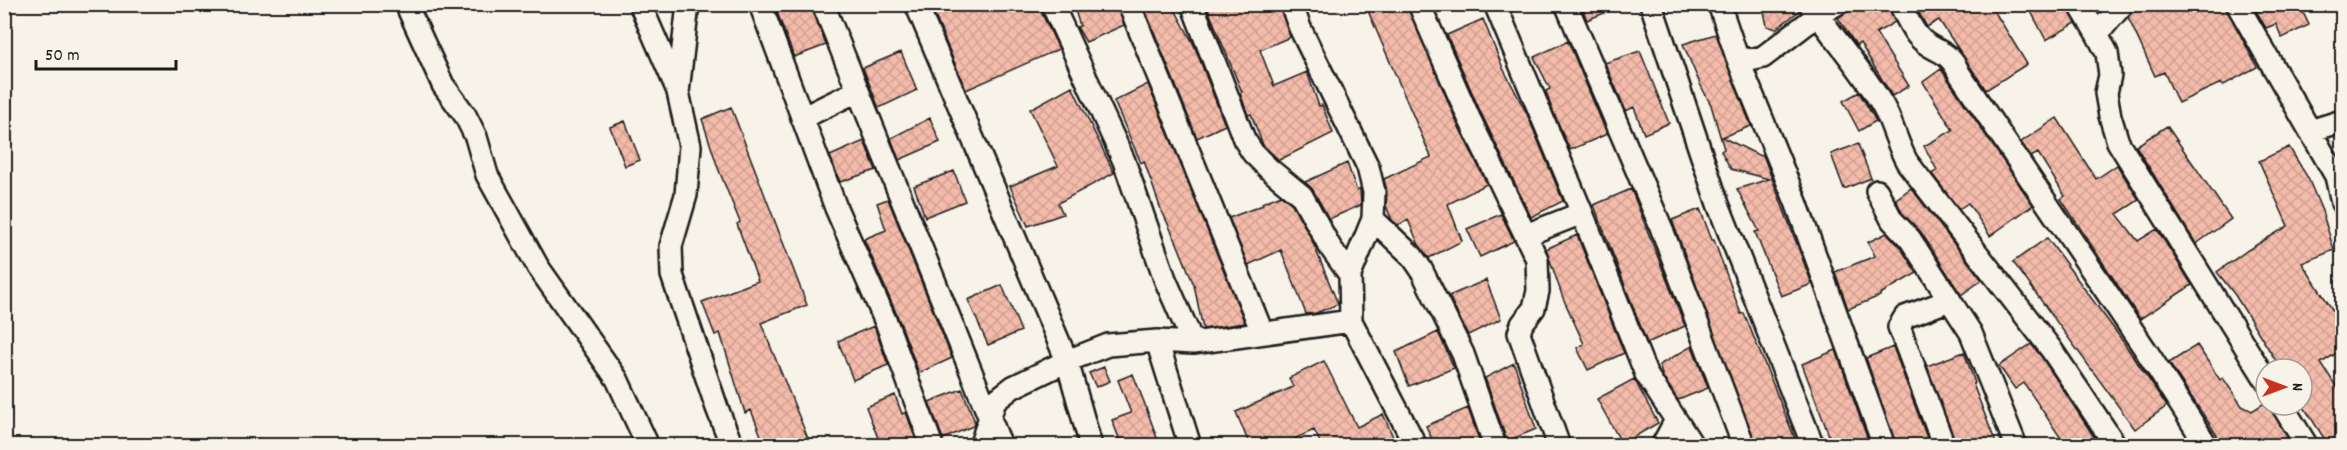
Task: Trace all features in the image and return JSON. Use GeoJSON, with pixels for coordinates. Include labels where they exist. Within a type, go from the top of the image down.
{"type":"FeatureCollection","features":[{"type":"Feature","properties":{"kind":"street"},"geometry":{"type":"LineString","coordinates":[[406,4],[443,85],[465,115],[476,137],[487,175],[538,267],[617,380],[648,446]]}},
{"type":"Feature","properties":{"kind":"street"},"geometry":{"type":"LineString","coordinates":[[640,4],[678,92],[690,146],[686,195],[671,246],[672,275],[732,446]]}},
{"type":"Feature","properties":{"kind":"street"},"geometry":{"type":"LineString","coordinates":[[678,92],[688,4]]}},
{"type":"Feature","properties":{"kind":"street"},"geometry":{"type":"LineString","coordinates":[[760,4],[836,208],[888,327],[932,446]]}},
{"type":"Feature","properties":{"kind":"street"},"geometry":{"type":"LineString","coordinates":[[823,4],[1001,446]]}},
{"type":"Feature","properties":{"kind":"street"},"geometry":{"type":"LineString","coordinates":[[916,4],[1067,361],[1092,446]]}},
{"type":"Feature","properties":{"kind":"street"},"geometry":{"type":"LineString","coordinates":[[1052,4],[1124,161],[1165,279],[1193,343]]}},
{"type":"Feature","properties":{"kind":"street"},"geometry":{"type":"LineString","coordinates":[[1129,4],[1262,332]]}},
{"type":"Feature","properties":{"kind":"street"},"geometry":{"type":"LineString","coordinates":[[1192,4],[1244,139],[1253,153],[1269,169],[1302,196],[1330,247],[1350,275]]}},
{"type":"Feature","properties":{"kind":"street"},"geometry":{"type":"LineString","coordinates":[[1291,4],[1300,28],[1368,167],[1374,192],[1373,219],[1350,275],[1351,321],[1416,446]]}},
{"type":"Feature","properties":{"kind":"street"},"geometry":{"type":"LineString","coordinates":[[1419,4],[1469,118],[1537,259],[1538,291],[1534,308],[1522,324],[1519,333],[1559,446]]}},
{"type":"Feature","properties":{"kind":"street"},"geometry":{"type":"LineString","coordinates":[[1495,4],[1646,374],[1693,446]]}},
{"type":"Feature","properties":{"kind":"street"},"geometry":{"type":"LineString","coordinates":[[1566,4],[1660,227],[1744,446]]}},
{"type":"Feature","properties":{"kind":"street"},"geometry":{"type":"LineString","coordinates":[[1651,4],[1718,204],[1813,446]]}},
{"type":"Feature","properties":{"kind":"street"},"geometry":{"type":"LineString","coordinates":[[1719,4],[1737,57],[1796,202],[1884,446]]}},
{"type":"Feature","properties":{"kind":"street"},"geometry":{"type":"LineString","coordinates":[[1737,57],[1750,60],[1763,57],[1814,10],[1837,4]]}},
{"type":"Feature","properties":{"kind":"street"},"geometry":{"type":"LineString","coordinates":[[1900,4],[1918,36],[1930,46],[1947,54],[1954,62],[1959,73],[2147,352],[2207,446]]}},
{"type":"Feature","properties":{"kind":"street"},"geometry":{"type":"LineString","coordinates":[[2079,4],[2107,53],[2110,75],[2106,93],[2109,116],[2118,142],[2254,361]]}},
{"type":"Feature","properties":{"kind":"street"},"geometry":{"type":"LineString","coordinates":[[2097,34],[2123,4]]}},
{"type":"Feature","properties":{"kind":"street"},"geometry":{"type":"LineString","coordinates":[[2237,4],[2336,176],[2343,203]]}},
{"type":"Feature","properties":{"kind":"street"},"geometry":{"type":"LineString","coordinates":[[1814,10],[1881,103],[1891,120],[1900,149],[1907,162],[2051,349],[2116,446]]}},
{"type":"Feature","properties":{"kind":"street"},"geometry":{"type":"LineString","coordinates":[[802,118],[857,91]]}},
{"type":"Feature","properties":{"kind":"street"},"geometry":{"type":"LineString","coordinates":[[2310,131],[2343,121]]}},
{"type":"Feature","properties":{"kind":"street"},"geometry":{"type":"LineString","coordinates":[[1877,191],[1892,220],[1910,239],[1971,333],[2016,446]]}},
{"type":"Feature","properties":{"kind":"street"},"geometry":{"type":"LineString","coordinates":[[1526,235],[1582,213]]}},
{"type":"Feature","properties":{"kind":"street"},"geometry":{"type":"LineString","coordinates":[[1373,219],[1412,256],[1421,269],[1463,354],[1496,446]]}},
{"type":"Feature","properties":{"kind":"street"},"geometry":{"type":"LineString","coordinates":[[1944,446],[1899,327],[1905,316],[1950,300]]}},
{"type":"Feature","properties":{"kind":"street"},"geometry":{"type":"LineString","coordinates":[[979,446],[995,401],[1013,387],[1067,361],[1108,345],[1157,341],[1193,343],[1351,321]]}},
{"type":"Feature","properties":{"kind":"street"},"geometry":{"type":"LineString","coordinates":[[1157,341],[1190,446]]}},
{"type":"Feature","properties":{"kind":"street"},"geometry":{"type":"LineString","coordinates":[[2289,417],[2307,446]]}},
{"type":"Feature","properties":{"kind":"street"},"geometry":{"type":"LineString","coordinates":[[1662,446],[1676,420]]}},
{"type":"Feature","properties":{"kind":"building"},"geometry":{"type":"Polygon","coordinates":[[[774,4],[811,4],[826,45],[794,57],[774,4]]]}},
{"type":"Feature","properties":{"kind":"building"},"geometry":{"type":"Polygon","coordinates":[[[930,4],[1037,4],[1059,49],[966,90],[930,4]]]}},
{"type":"Feature","properties":{"kind":"building"},"geometry":{"type":"Polygon","coordinates":[[[1073,4],[1117,4],[1124,25],[1086,42],[1077,27],[1080,26],[1073,4]]]}},
{"type":"Feature","properties":{"kind":"building"},"geometry":{"type":"Polygon","coordinates":[[[1149,4],[1172,4],[1194,45],[1225,125],[1197,138],[1144,7],[1149,4]]]}},
{"type":"Feature","properties":{"kind":"building"},"geometry":{"type":"Polygon","coordinates":[[[1206,4],[1279,4],[1290,37],[1260,50],[1274,86],[1307,72],[1319,106],[1322,105],[1333,133],[1279,160],[1263,145],[1251,114],[1248,115],[1240,93],[1242,92],[1206,4]]]}},
{"type":"Feature","properties":{"kind":"building"},"geometry":{"type":"Polygon","coordinates":[[[1365,4],[1407,4],[1457,123],[1487,184],[1448,204],[1462,241],[1429,258],[1419,245],[1408,220],[1398,225],[1392,220],[1386,206],[1387,192],[1384,179],[1431,157],[1365,4]]]}},
{"type":"Feature","properties":{"kind":"building"},"geometry":{"type":"Polygon","coordinates":[[[1580,4],[1624,4],[1624,5],[1587,20],[1580,4]]]}},
{"type":"Feature","properties":{"kind":"building"},"geometry":{"type":"Polygon","coordinates":[[[1771,4],[1797,4],[1799,11],[1776,29],[1767,26],[1763,7],[1771,4]]]}},
{"type":"Feature","properties":{"kind":"building"},"geometry":{"type":"Polygon","coordinates":[[[1850,4],[1887,4],[1895,22],[1876,33],[1909,86],[1892,96],[1860,43],[1856,45],[1838,18],[1848,11],[1850,4]]]}},
{"type":"Feature","properties":{"kind":"building"},"geometry":{"type":"Polygon","coordinates":[[[1914,4],[1990,4],[2027,64],[1986,90],[1939,20],[1927,27],[1914,4]]]}},
{"type":"Feature","properties":{"kind":"building"},"geometry":{"type":"Polygon","coordinates":[[[2027,4],[2066,4],[2076,23],[2046,40],[2027,4]]]}},
{"type":"Feature","properties":{"kind":"building"},"geometry":{"type":"Polygon","coordinates":[[[2146,4],[2224,4],[2257,67],[2222,86],[2221,83],[2178,103],[2164,72],[2155,76],[2128,17],[2134,10],[2146,4]]]}},
{"type":"Feature","properties":{"kind":"building"},"geometry":{"type":"Polygon","coordinates":[[[2252,4],[2299,4],[2309,25],[2282,38],[2276,24],[2266,28],[2252,4]]]}},
{"type":"Feature","properties":{"kind":"building"},"geometry":{"type":"Polygon","coordinates":[[[1483,19],[1503,68],[1527,114],[1563,201],[1531,217],[1481,113],[1447,35],[1483,19]]]}},
{"type":"Feature","properties":{"kind":"building"},"geometry":{"type":"Polygon","coordinates":[[[1716,34],[1751,126],[1722,137],[1760,156],[1763,155],[1812,284],[1781,296],[1755,232],[1759,231],[1737,189],[1769,179],[1731,169],[1721,151],[1724,149],[1711,105],[1683,44],[1716,34]]]}},
{"type":"Feature","properties":{"kind":"building"},"geometry":{"type":"Polygon","coordinates":[[[1568,41],[1607,134],[1570,150],[1550,104],[1546,91],[1550,89],[1534,57],[1568,41]]]}},
{"type":"Feature","properties":{"kind":"building"},"geometry":{"type":"Polygon","coordinates":[[[1640,51],[1669,123],[1644,134],[1634,107],[1626,111],[1605,63],[1640,51]]]}},
{"type":"Feature","properties":{"kind":"building"},"geometry":{"type":"Polygon","coordinates":[[[901,52],[917,90],[879,108],[863,68],[901,52]]]}},
{"type":"Feature","properties":{"kind":"building"},"geometry":{"type":"Polygon","coordinates":[[[1941,69],[2033,205],[1990,236],[1968,203],[1959,209],[1932,174],[1937,170],[1924,146],[1953,130],[1923,82],[1941,69]]]}},
{"type":"Feature","properties":{"kind":"building"},"geometry":{"type":"Polygon","coordinates":[[[1148,84],[1245,323],[1203,329],[1194,285],[1160,207],[1144,161],[1141,163],[1114,101],[1148,84]]]}},
{"type":"Feature","properties":{"kind":"building"},"geometry":{"type":"Polygon","coordinates":[[[1072,86],[1114,173],[1058,203],[1063,214],[1028,226],[1010,186],[1058,166],[1030,109],[1072,86]]]}},
{"type":"Feature","properties":{"kind":"building"},"geometry":{"type":"Polygon","coordinates":[[[1859,92],[1876,121],[1859,131],[1843,101],[1859,92]]]}},
{"type":"Feature","properties":{"kind":"building"},"geometry":{"type":"Polygon","coordinates":[[[731,107],[807,305],[761,323],[811,446],[765,446],[751,410],[745,413],[720,333],[715,335],[702,302],[758,281],[737,224],[740,222],[718,168],[702,119],[731,107]]]}},
{"type":"Feature","properties":{"kind":"building"},"geometry":{"type":"Polygon","coordinates":[[[930,118],[940,142],[899,160],[891,138],[930,118]]]}},
{"type":"Feature","properties":{"kind":"building"},"geometry":{"type":"Polygon","coordinates":[[[2057,118],[2096,179],[2117,165],[2139,200],[2117,214],[2138,241],[2157,229],[2192,285],[2140,319],[2061,199],[2065,196],[2038,153],[2031,157],[2021,142],[2057,118]]]}},
{"type":"Feature","properties":{"kind":"building"},"geometry":{"type":"Polygon","coordinates":[[[625,121],[640,160],[625,166],[610,127],[625,121]]]}},
{"type":"Feature","properties":{"kind":"building"},"geometry":{"type":"Polygon","coordinates":[[[2167,126],[2231,219],[2196,244],[2136,146],[2167,126]]]}},
{"type":"Feature","properties":{"kind":"building"},"geometry":{"type":"Polygon","coordinates":[[[864,141],[876,170],[840,182],[830,156],[864,141]]]}},
{"type":"Feature","properties":{"kind":"building"},"geometry":{"type":"Polygon","coordinates":[[[1858,144],[1871,178],[1844,189],[1831,154],[1858,144]]]}},
{"type":"Feature","properties":{"kind":"building"},"geometry":{"type":"Polygon","coordinates":[[[2289,147],[2308,178],[2322,211],[2334,250],[2302,263],[2343,326],[2343,349],[2321,363],[2343,397],[2343,437],[2329,446],[2310,417],[2314,417],[2314,357],[2274,357],[2235,295],[2217,272],[2288,226],[2259,161],[2289,147]]]}},
{"type":"Feature","properties":{"kind":"building"},"geometry":{"type":"Polygon","coordinates":[[[1347,163],[1357,191],[1360,189],[1361,205],[1329,219],[1313,190],[1305,182],[1347,163]]]}},
{"type":"Feature","properties":{"kind":"building"},"geometry":{"type":"Polygon","coordinates":[[[954,171],[965,201],[925,217],[914,186],[954,171]]]}},
{"type":"Feature","properties":{"kind":"building"},"geometry":{"type":"Polygon","coordinates":[[[1911,188],[1982,280],[1961,295],[1921,232],[1902,213],[1896,199],[1911,188]]]}},
{"type":"Feature","properties":{"kind":"building"},"geometry":{"type":"Polygon","coordinates":[[[1631,189],[1685,326],[1647,343],[1594,205],[1631,189]]]}},
{"type":"Feature","properties":{"kind":"building"},"geometry":{"type":"Polygon","coordinates":[[[1281,195],[1292,204],[1311,238],[1338,304],[1316,313],[1306,314],[1281,250],[1248,265],[1229,218],[1263,205],[1262,203],[1281,195]]]}},
{"type":"Feature","properties":{"kind":"building"},"geometry":{"type":"Polygon","coordinates":[[[888,199],[952,358],[919,373],[864,239],[886,230],[877,203],[888,199]]]}},
{"type":"Feature","properties":{"kind":"building"},"geometry":{"type":"Polygon","coordinates":[[[1700,209],[1741,314],[1744,313],[1798,446],[1756,446],[1672,220],[1700,209]]]}},
{"type":"Feature","properties":{"kind":"building"},"geometry":{"type":"Polygon","coordinates":[[[1501,214],[1514,241],[1480,257],[1467,229],[1501,214]]]}},
{"type":"Feature","properties":{"kind":"building"},"geometry":{"type":"Polygon","coordinates":[[[1887,233],[1900,247],[1917,273],[1880,296],[1848,309],[1835,272],[1875,256],[1868,242],[1887,233]]]}},
{"type":"Feature","properties":{"kind":"building"},"geometry":{"type":"Polygon","coordinates":[[[1577,235],[1624,353],[1588,370],[1577,348],[1584,344],[1563,298],[1546,249],[1577,235]]]}},
{"type":"Feature","properties":{"kind":"building"},"geometry":{"type":"Polygon","coordinates":[[[2047,238],[2167,406],[2135,429],[2013,262],[2047,238]]]}},
{"type":"Feature","properties":{"kind":"building"},"geometry":{"type":"Polygon","coordinates":[[[1486,280],[1501,319],[1468,335],[1449,296],[1486,280]]]}},
{"type":"Feature","properties":{"kind":"building"},"geometry":{"type":"Polygon","coordinates":[[[1002,285],[1021,331],[988,345],[968,300],[1002,285]]]}},
{"type":"Feature","properties":{"kind":"building"},"geometry":{"type":"Polygon","coordinates":[[[874,326],[888,365],[853,380],[838,341],[874,326]]]}},
{"type":"Feature","properties":{"kind":"building"},"geometry":{"type":"Polygon","coordinates":[[[1438,332],[1454,368],[1409,386],[1396,352],[1438,332]]]}},
{"type":"Feature","properties":{"kind":"building"},"geometry":{"type":"Polygon","coordinates":[[[2031,344],[2100,446],[2066,446],[2024,383],[2015,389],[1999,366],[2031,344]]]}},
{"type":"Feature","properties":{"kind":"building"},"geometry":{"type":"Polygon","coordinates":[[[2197,345],[2220,380],[2223,378],[2242,406],[2252,411],[2254,410],[2254,417],[2276,417],[2292,446],[2224,446],[2169,363],[2197,345]]]}},
{"type":"Feature","properties":{"kind":"building"},"geometry":{"type":"Polygon","coordinates":[[[1692,346],[1708,388],[1678,400],[1663,377],[1659,365],[1692,346]]]}},
{"type":"Feature","properties":{"kind":"building"},"geometry":{"type":"Polygon","coordinates":[[[1893,347],[1930,446],[1896,446],[1866,358],[1893,347]]]}},
{"type":"Feature","properties":{"kind":"building"},"geometry":{"type":"Polygon","coordinates":[[[1836,350],[1870,446],[1833,446],[1802,364],[1836,350]]]}},
{"type":"Feature","properties":{"kind":"building"},"geometry":{"type":"Polygon","coordinates":[[[1964,352],[1975,383],[1973,384],[1997,446],[1956,446],[1927,366],[1964,352]]]}},
{"type":"Feature","properties":{"kind":"building"},"geometry":{"type":"Polygon","coordinates":[[[1324,361],[1357,427],[1383,414],[1397,446],[1322,446],[1314,430],[1279,446],[1250,446],[1236,412],[1293,387],[1289,378],[1324,361]]]}},
{"type":"Feature","properties":{"kind":"building"},"geometry":{"type":"Polygon","coordinates":[[[1514,363],[1536,429],[1507,441],[1485,378],[1514,363]]]}},
{"type":"Feature","properties":{"kind":"building"},"geometry":{"type":"Polygon","coordinates":[[[1104,367],[1110,381],[1096,387],[1089,373],[1104,367]]]}},
{"type":"Feature","properties":{"kind":"building"},"geometry":{"type":"Polygon","coordinates":[[[1133,374],[1160,446],[1122,446],[1112,420],[1131,413],[1118,380],[1133,374]]]}},
{"type":"Feature","properties":{"kind":"building"},"geometry":{"type":"Polygon","coordinates":[[[1634,379],[1658,423],[1622,444],[1597,399],[1634,379]]]}},
{"type":"Feature","properties":{"kind":"building"},"geometry":{"type":"Polygon","coordinates":[[[962,389],[975,422],[973,426],[943,439],[929,402],[962,389]]]}},
{"type":"Feature","properties":{"kind":"building"},"geometry":{"type":"Polygon","coordinates":[[[895,395],[902,414],[906,412],[918,446],[881,446],[866,407],[895,395]]]}},
{"type":"Feature","properties":{"kind":"building"},"geometry":{"type":"Polygon","coordinates":[[[1468,408],[1481,446],[1435,446],[1426,426],[1468,408]]]}}]}
